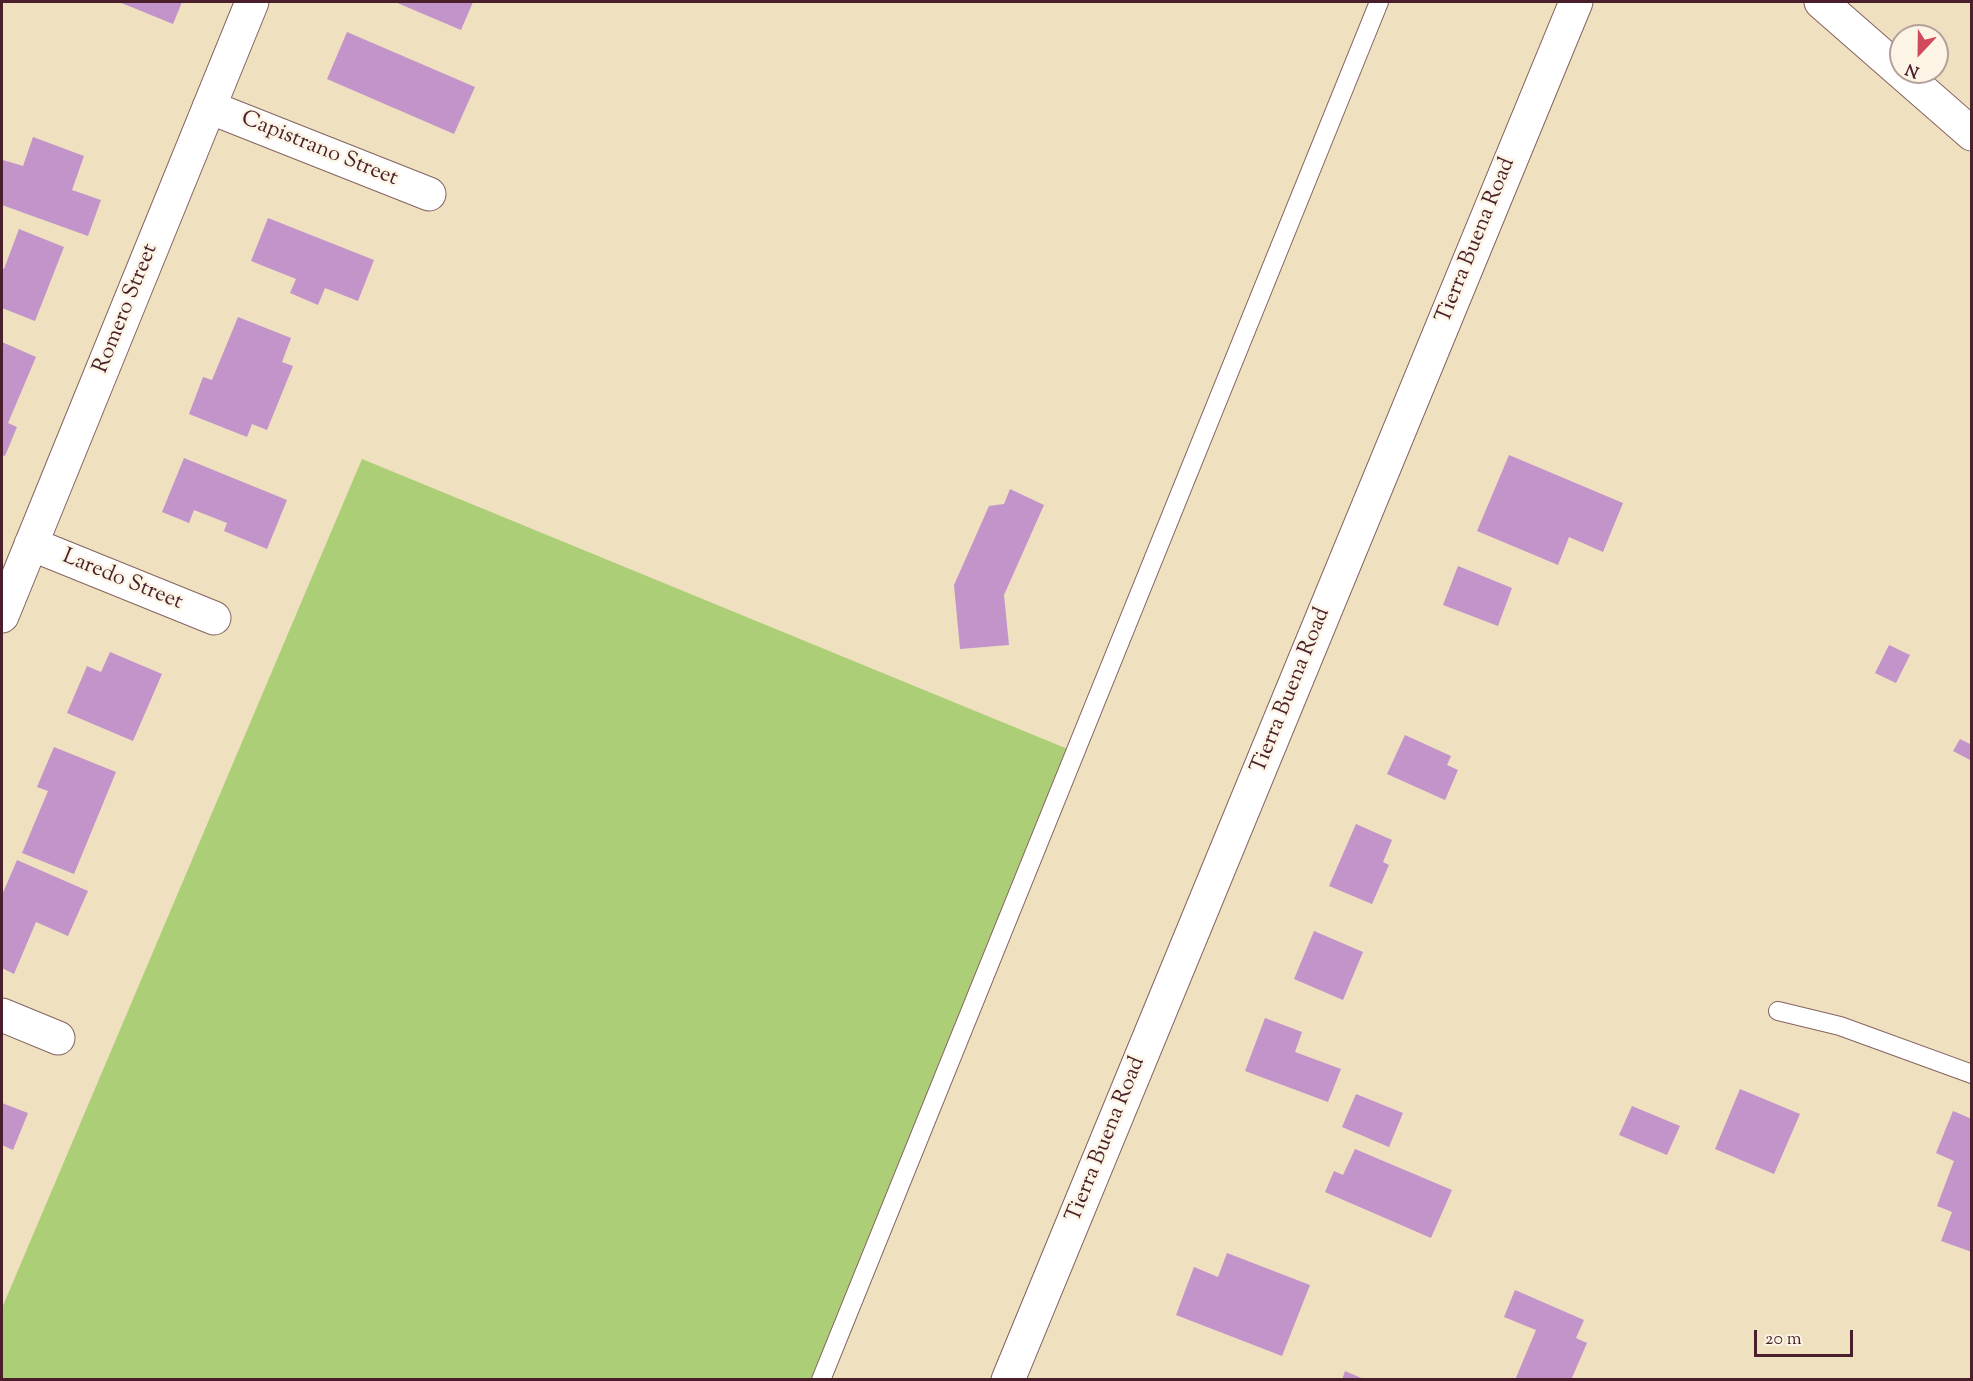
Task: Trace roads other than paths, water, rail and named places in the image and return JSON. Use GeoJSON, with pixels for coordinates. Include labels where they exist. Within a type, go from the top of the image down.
{"type":"FeatureCollection","features":[{"type":"Feature","properties":{"kind":"street","name":"Romero Street"},"geometry":{"type":"LineString","coordinates":[[2,616],[252,2]]}},
{"type":"Feature","properties":{"kind":"street","name":"Tierra Buena Road"},"geometry":{"type":"LineString","coordinates":[[1008,1380],[1576,2]]}},
{"type":"Feature","properties":{"kind":"street"},"geometry":{"type":"LineString","coordinates":[[1821,2],[1889,62]]}},
{"type":"Feature","properties":{"kind":"street"},"geometry":{"type":"LineString","coordinates":[[1915,84],[1971,134]]}},
{"type":"Feature","properties":{"kind":"street","name":"Capistrano Street"},"geometry":{"type":"LineString","coordinates":[[209,107],[429,194]]}},
{"type":"Feature","properties":{"kind":"street","name":"Laredo Street"},"geometry":{"type":"LineString","coordinates":[[31,544],[214,618]]}},
{"type":"Feature","properties":{"kind":"street"},"geometry":{"type":"LineString","coordinates":[[2,1015],[58,1038]]}},
{"type":"Feature","properties":{"kind":"lane"},"geometry":{"type":"LineString","coordinates":[[821,1380],[1379,2]]}},
{"type":"Feature","properties":{"kind":"lane"},"geometry":{"type":"LineString","coordinates":[[1778,1011],[1840,1026],[1971,1074]]}}]}
